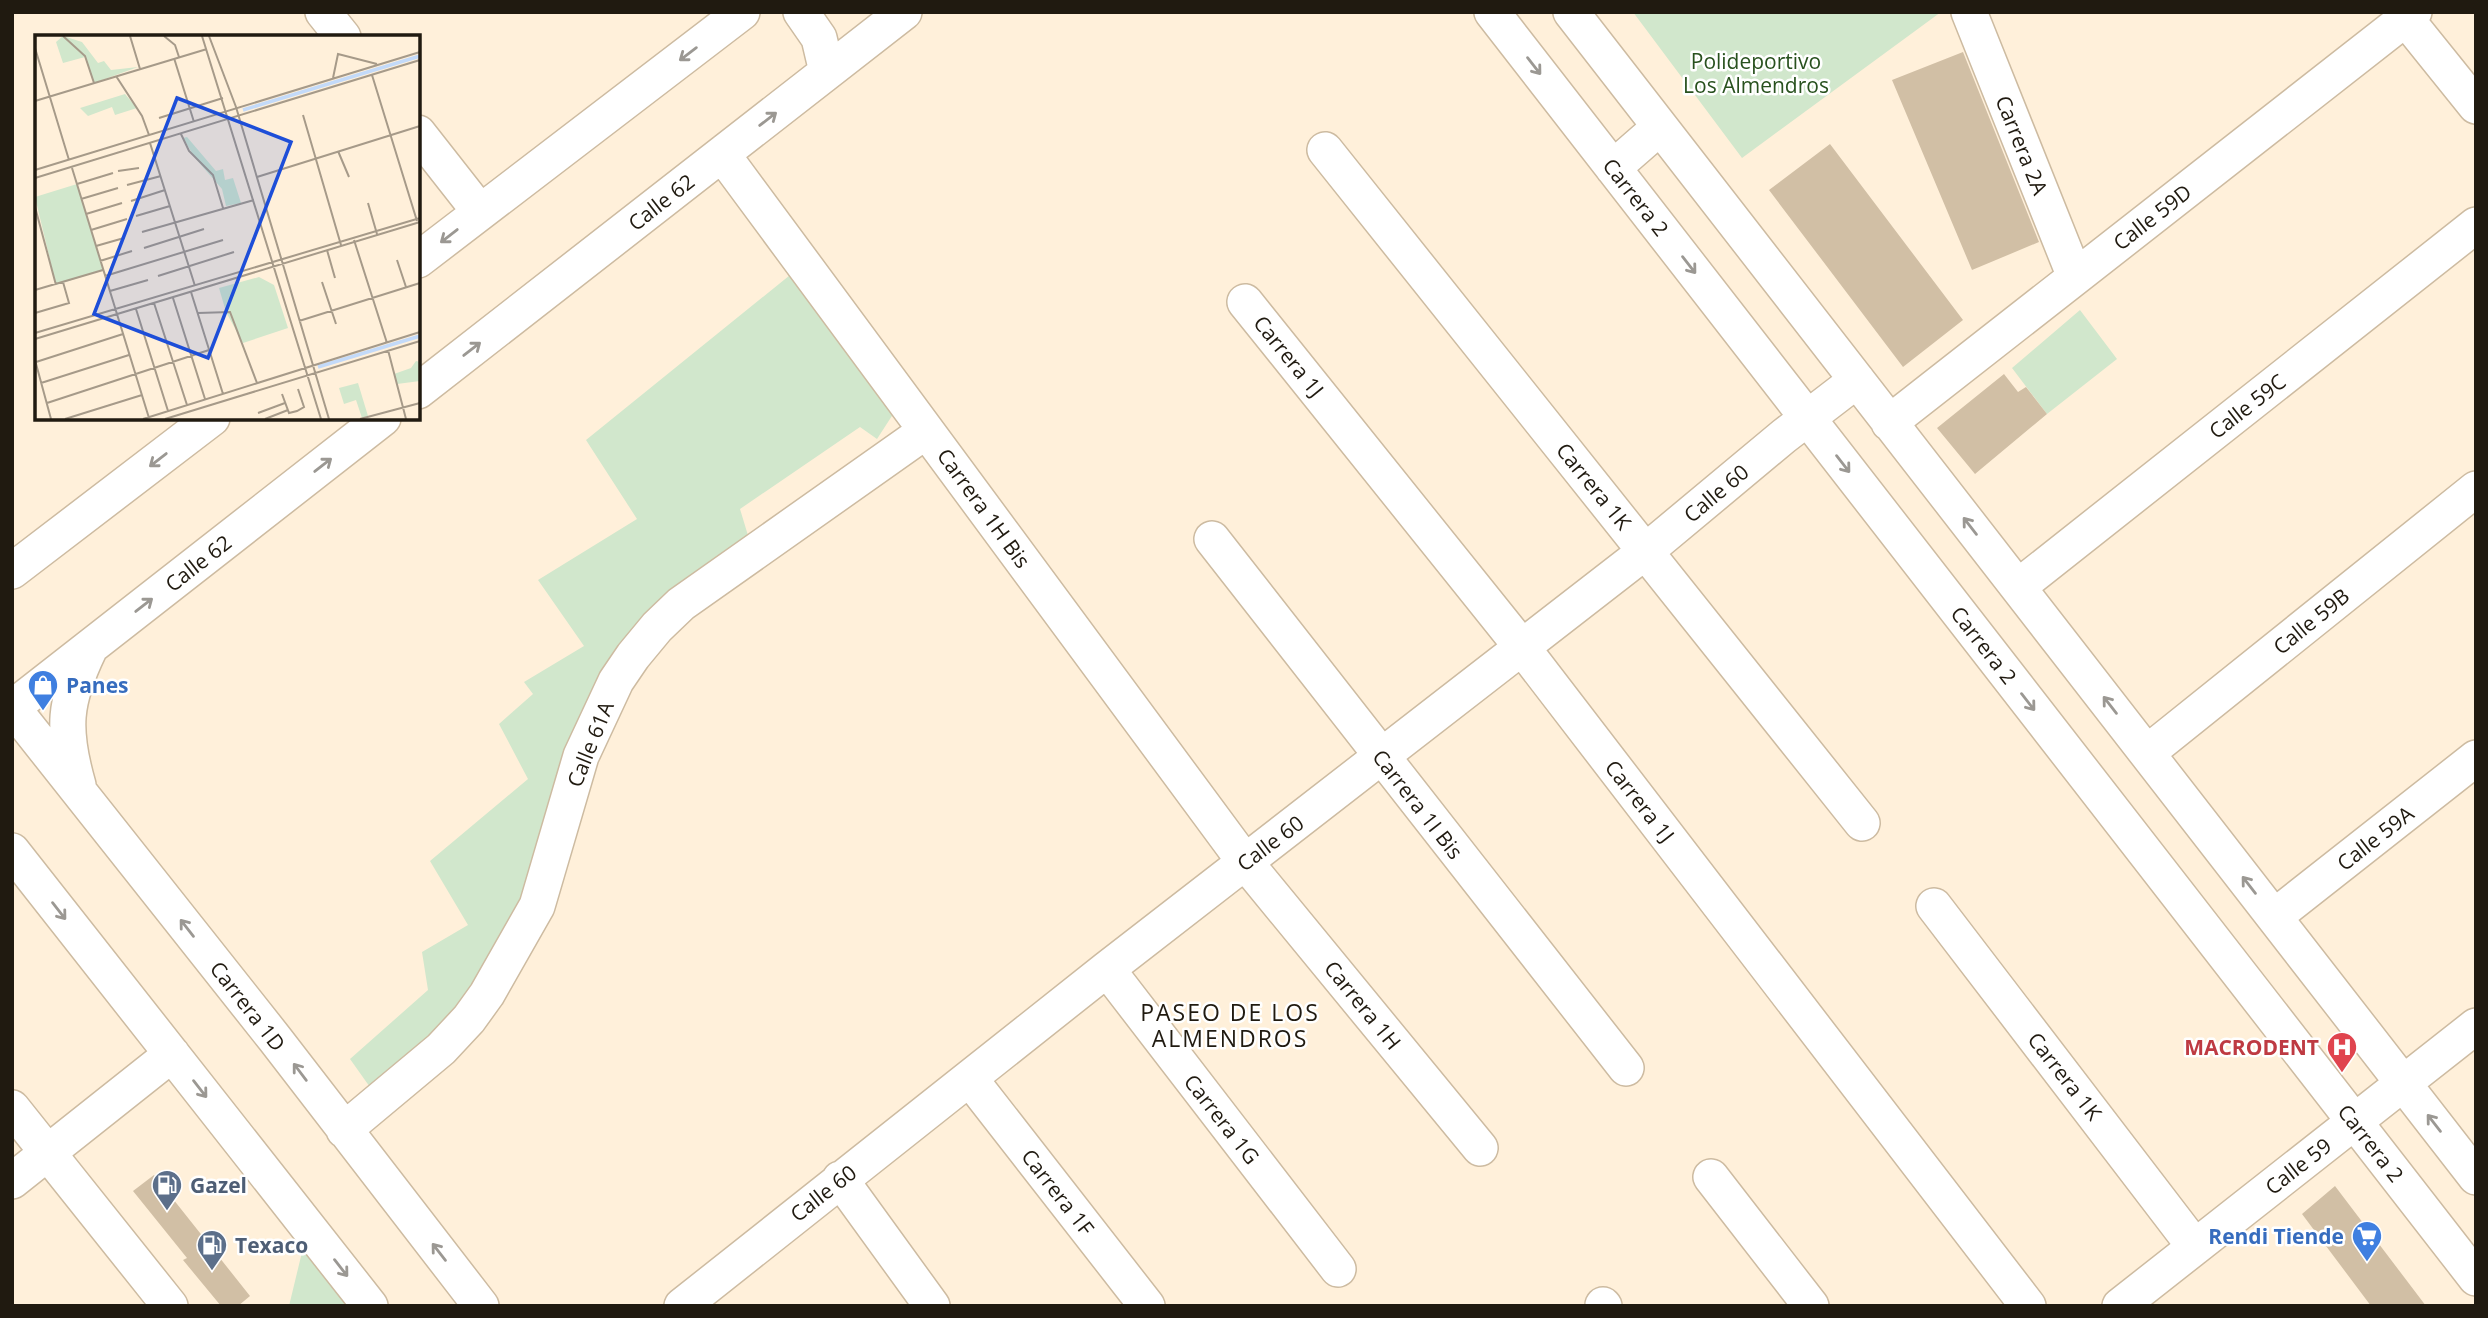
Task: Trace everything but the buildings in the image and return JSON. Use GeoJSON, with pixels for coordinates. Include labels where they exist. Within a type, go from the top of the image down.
{"type":"FeatureCollection","features":[{"type":"Feature","properties":{"kind":"street"},"geometry":{"type":"LineString","coordinates":[[323,12],[341,35]]}},
{"type":"Feature","properties":{"kind":"street"},"geometry":{"type":"LineString","coordinates":[[420,258],[742,12]]}},
{"type":"Feature","properties":{"kind":"street"},"geometry":{"type":"LineString","coordinates":[[801,12],[819,38],[827,72]]}},
{"type":"Feature","properties":{"kind":"street","name":"Calle 62"},"geometry":{"type":"LineString","coordinates":[[420,389],[904,12]]}},
{"type":"Feature","properties":{"kind":"street","name":"Carrera 2"},"geometry":{"type":"LineString","coordinates":[[1492,12],[2476,1278]]}},
{"type":"Feature","properties":{"kind":"street"},"geometry":{"type":"LineString","coordinates":[[1571,12],[2476,1177]]}},
{"type":"Feature","properties":{"kind":"street","name":"Carrera 2A"},"geometry":{"type":"LineString","coordinates":[[1969,12],[2075,277]]}},
{"type":"Feature","properties":{"kind":"street"},"geometry":{"type":"LineString","coordinates":[[2410,15],[2476,106]]}},
{"type":"Feature","properties":{"kind":"street","name":"Calle 59D"},"geometry":{"type":"LineString","coordinates":[[1889,423],[2410,15]]}},
{"type":"Feature","properties":{"kind":"street"},"geometry":{"type":"LineString","coordinates":[[1613,168],[1660,127]]}},
{"type":"Feature","properties":{"kind":"street"},"geometry":{"type":"LineString","coordinates":[[420,136],[480,212]]}},
{"type":"Feature","properties":{"kind":"street","name":"Carrera 1K"},"geometry":{"type":"LineString","coordinates":[[1325,150],[1862,822]]}},
{"type":"Feature","properties":{"kind":"street","name":"Carrera 1H Bis"},"geometry":{"type":"LineString","coordinates":[[722,154],[1245,862]]}},
{"type":"Feature","properties":{"kind":"street","name":"Calle 59C"},"geometry":{"type":"LineString","coordinates":[[2018,587],[2476,225]]}},
{"type":"Feature","properties":{"kind":"street","name":"Carrera 1J"},"geometry":{"type":"LineString","coordinates":[[1245,302],[1521,646],[2028,1306]]}},
{"type":"Feature","properties":{"kind":"street","name":"Calle 60"},"geometry":{"type":"LineString","coordinates":[[682,1306],[1107,969],[1646,551],[1857,380]]}},
{"type":"Feature","properties":{"kind":"street"},"geometry":{"type":"LineString","coordinates":[[12,571],[209,420]]}},
{"type":"Feature","properties":{"kind":"street","name":"Calle 62"},"geometry":{"type":"LineString","coordinates":[[12,708],[380,420]]}},
{"type":"Feature","properties":{"kind":"street","name":"Calle 61A"},"geometry":{"type":"LineString","coordinates":[[344,1130],[441,1049],[487,995],[537,906],[581,756],[616,681],[649,636],[681,604],[926,431]]}},
{"type":"Feature","properties":{"kind":"street","name":"Calle 59B"},"geometry":{"type":"LineString","coordinates":[[2147,753],[2476,489]]}},
{"type":"Feature","properties":{"kind":"street","name":"Carrera 1I Bis"},"geometry":{"type":"LineString","coordinates":[[1212,539],[1626,1068]]}},
{"type":"Feature","properties":{"kind":"street"},"geometry":{"type":"LineString","coordinates":[[81,794],[68,744],[67,719],[71,694],[90,647]]}},
{"type":"Feature","properties":{"kind":"street","name":"Carrera 1D"},"geometry":{"type":"LineString","coordinates":[[12,708],[481,1306]]}},
{"type":"Feature","properties":{"kind":"street"},"geometry":{"type":"LineString","coordinates":[[12,750],[38,750],[54,759]]}},
{"type":"Feature","properties":{"kind":"street","name":"Calle 59A"},"geometry":{"type":"LineString","coordinates":[[2274,917],[2476,758]]}},
{"type":"Feature","properties":{"kind":"street"},"geometry":{"type":"LineString","coordinates":[[14,854],[370,1306]]}},
{"type":"Feature","properties":{"kind":"street","name":"Carrera 1H"},"geometry":{"type":"LineString","coordinates":[[1245,862],[1480,1148]]}},
{"type":"Feature","properties":{"kind":"street","name":"Carrera 1K"},"geometry":{"type":"LineString","coordinates":[[1934,906],[2195,1247]]}},
{"type":"Feature","properties":{"kind":"street","name":"Carrera 1G"},"geometry":{"type":"LineString","coordinates":[[1107,969],[1338,1269]]}},
{"type":"Feature","properties":{"kind":"street","name":"Calle 59"},"geometry":{"type":"LineString","coordinates":[[2120,1306],[2476,1026]]}},
{"type":"Feature","properties":{"kind":"street"},"geometry":{"type":"LineString","coordinates":[[12,1181],[172,1054]]}},
{"type":"Feature","properties":{"kind":"street","name":"Carrera 1F"},"geometry":{"type":"LineString","coordinates":[[970,1079],[1147,1306]]}},
{"type":"Feature","properties":{"kind":"street"},"geometry":{"type":"LineString","coordinates":[[12,1108],[170,1306]]}},
{"type":"Feature","properties":{"kind":"street"},"geometry":{"type":"LineString","coordinates":[[1711,1177],[1811,1306]]}},
{"type":"Feature","properties":{"kind":"street"},"geometry":{"type":"LineString","coordinates":[[840,1179],[932,1306]]}},
{"type":"Feature","properties":{"kind":"green space","name":"Polideportivo Los Almendros"},"geometry":{"type":"Polygon","coordinates":[[[1633,12],[1941,12],[1742,158],[1633,12]]]}},
{"type":"Feature","properties":{"kind":"green space"},"geometry":{"type":"Polygon","coordinates":[[[800,267],[899,405],[877,439],[860,427],[740,509],[753,552],[616,681],[537,906],[469,1019],[377,1097],[350,1059],[428,990],[422,952],[468,925],[430,861],[528,779],[499,724],[533,694],[524,682],[584,646],[538,580],[637,519],[586,440],[800,267]]]}},
{"type":"Feature","properties":{"kind":"green space"},"geometry":{"type":"Polygon","coordinates":[[[2080,310],[2117,359],[2047,414],[2012,368],[2080,310]]]}},
{"type":"Feature","properties":{"kind":"green space"},"geometry":{"type":"Polygon","coordinates":[[[303,1248],[349,1306],[289,1306],[303,1248]]]}},
{"type":"Feature","properties":{"kind":"place","name":"Panes"},"geometry":{"type":"Point","coordinates":[43,712]}},
{"type":"Feature","properties":{"kind":"place","name":"MACRODENT"},"geometry":{"type":"Point","coordinates":[2342,1074]}},
{"type":"Feature","properties":{"kind":"place","name":"Gazel"},"geometry":{"type":"Point","coordinates":[167,1212]}},
{"type":"Feature","properties":{"kind":"place","name":"Rendi Tiende"},"geometry":{"type":"Point","coordinates":[2367,1263]}},
{"type":"Feature","properties":{"kind":"place","name":"Texaco"},"geometry":{"type":"Point","coordinates":[212,1272]}},
{"type":"Feature","properties":{"kind":"district","name":"PASEO DE LOS ALMENDROS"},"geometry":{"type":"Point","coordinates":[1230,1025]}}]}
